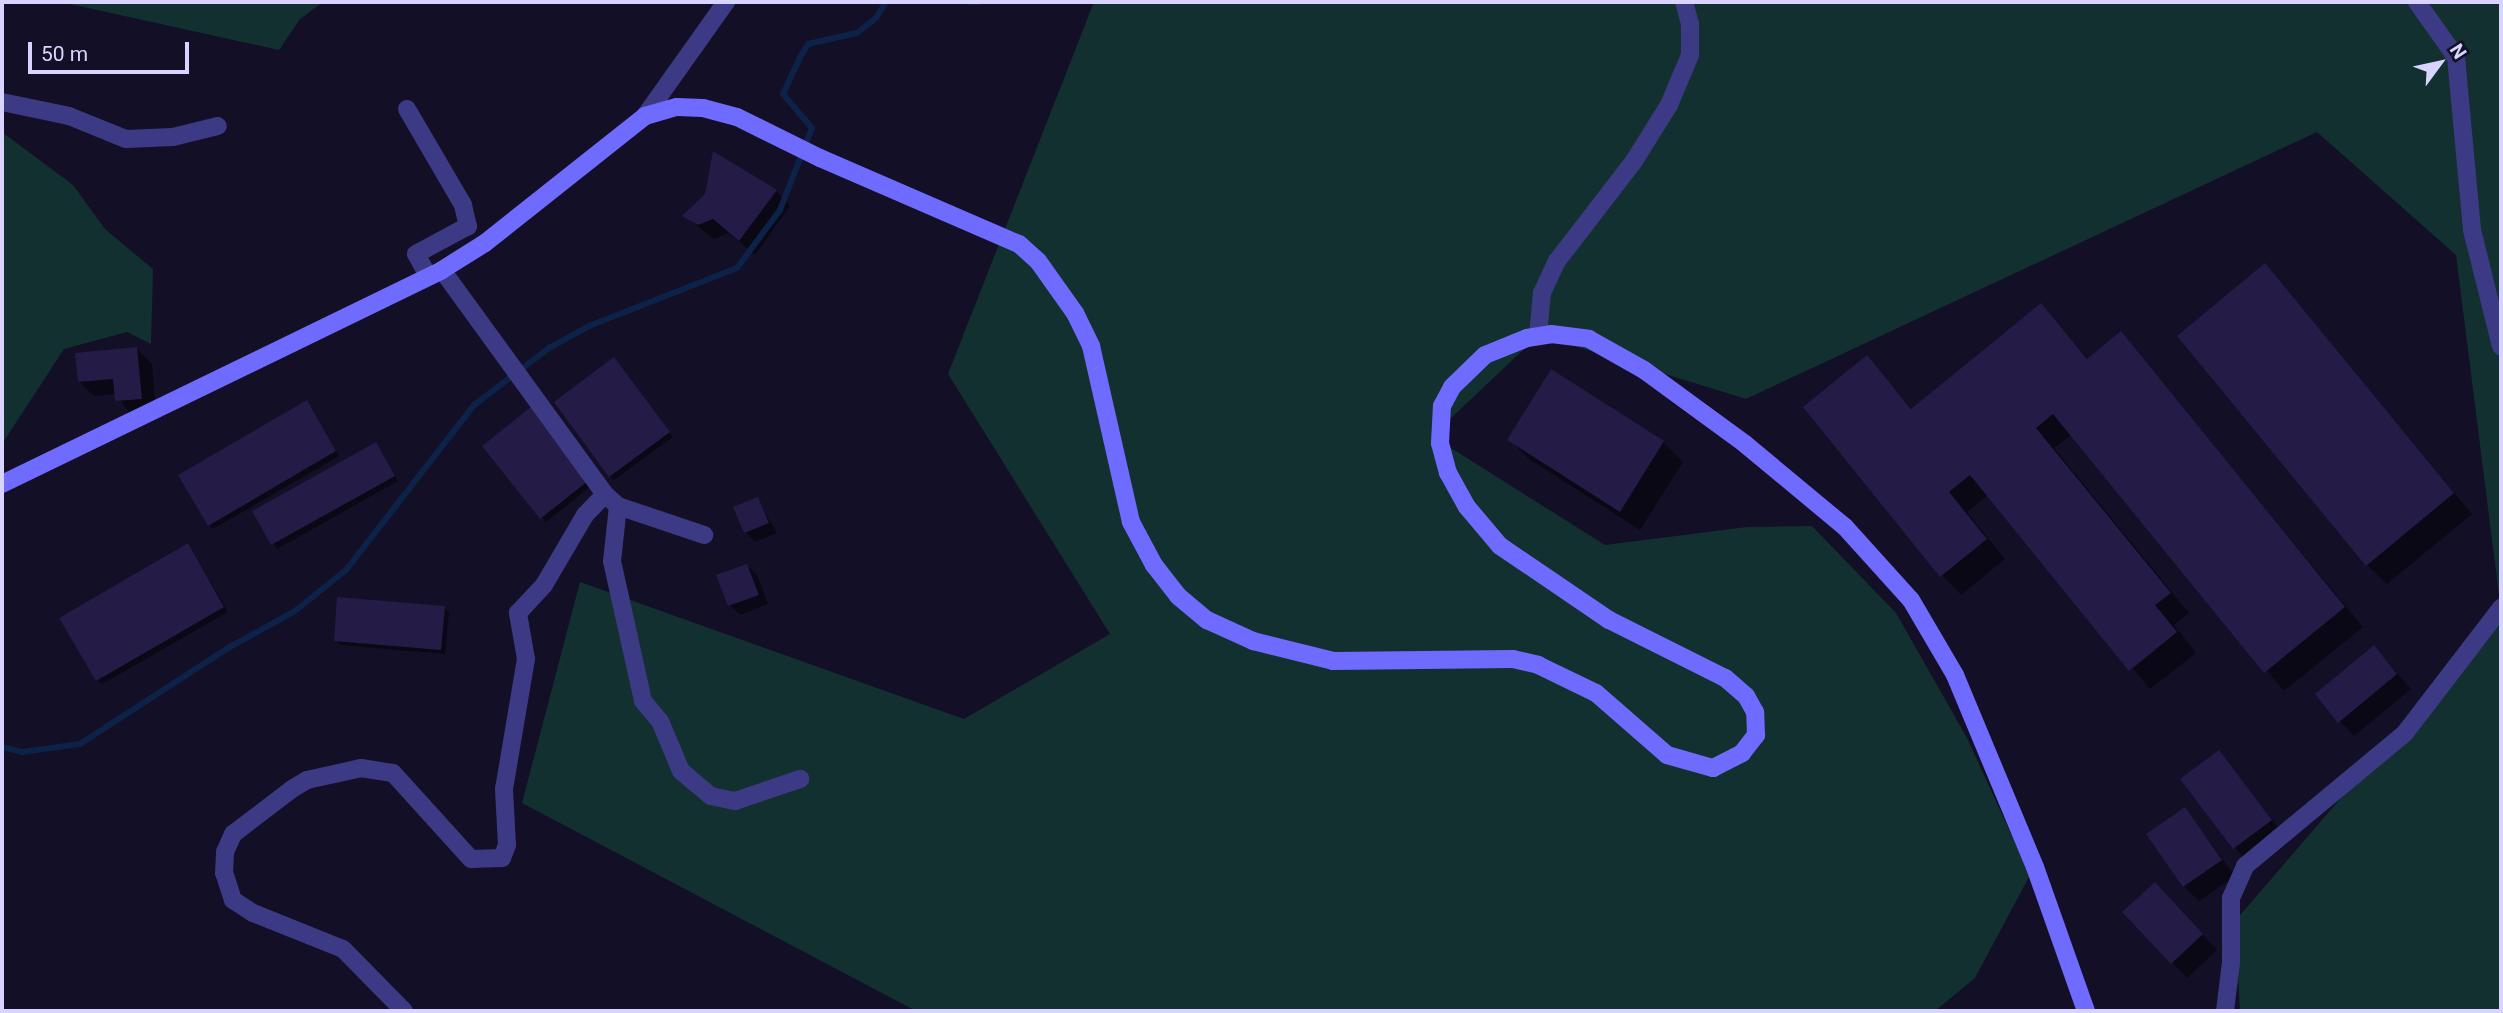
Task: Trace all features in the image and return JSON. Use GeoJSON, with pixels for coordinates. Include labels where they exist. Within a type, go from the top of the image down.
{"type":"FeatureCollection","features":[{"type":"Feature","properties":{"kind":"street"},"geometry":{"type":"LineString","coordinates":[[2,484],[435,273],[485,243],[645,116],[726,2]]}},
{"type":"Feature","properties":{"kind":"street"},"geometry":{"type":"LineString","coordinates":[[1538,335],[1542,293],[1557,261],[1634,160],[1674,92],[1690,55],[1684,2]]}},
{"type":"Feature","properties":{"kind":"street"},"geometry":{"type":"LineString","coordinates":[[2417,2],[2456,57],[2472,230],[2501,346]]}},
{"type":"Feature","properties":{"kind":"street"},"geometry":{"type":"LineString","coordinates":[[2,102],[69,116],[126,139],[173,137],[218,126]]}},
{"type":"Feature","properties":{"kind":"street"},"geometry":{"type":"LineString","coordinates":[[645,116],[677,107],[703,108],[737,117],[790,145],[1018,244],[1038,261],[1075,313],[1091,346],[1131,523],[1154,565],[1178,596],[1207,620],[1254,640],[1333,661],[1513,659],[1538,665],[1596,693],[1667,755],[1713,768],[1742,753],[1756,734],[1755,712],[1746,696],[1725,678],[1609,620],[1500,546],[1467,507],[1448,472],[1440,443],[1442,405],[1452,387],[1485,355],[1538,335],[1589,339],[1644,370],[1745,444],[1886,566],[1955,675],[2035,867],[2085,1011]]}},
{"type":"Feature","properties":{"kind":"street"},"geometry":{"type":"LineString","coordinates":[[407,109],[463,205],[468,226],[416,254],[435,273],[611,500],[704,535]]}},
{"type":"Feature","properties":{"kind":"street"},"geometry":{"type":"LineString","coordinates":[[611,500],[612,561],[643,701],[660,721],[681,771],[710,796],[735,802],[800,779]]}},
{"type":"Feature","properties":{"kind":"street"},"geometry":{"type":"LineString","coordinates":[[404,1011],[343,949],[253,913],[233,900],[224,873],[225,852],[233,834],[292,789],[307,780],[361,768],[393,773],[471,859],[502,858],[507,845],[506,777],[526,659],[518,612],[544,585],[584,516],[611,500]]}},
{"type":"Feature","properties":{"kind":"street"},"geometry":{"type":"LineString","coordinates":[[2225,1011],[2231,962],[2231,898],[2245,866],[2405,733],[2501,608]]}},
{"type":"Feature","properties":{"kind":"green space"},"geometry":{"type":"Polygon","coordinates":[[[61,2],[323,2],[300,19],[279,50],[61,2]]]}},
{"type":"Feature","properties":{"kind":"green space"},"geometry":{"type":"Polygon","coordinates":[[[1094,2],[2501,2],[2501,611],[2456,255],[2317,132],[1746,399],[1539,335],[1432,436],[1605,545],[1747,527],[1812,526],[1896,613],[1967,738],[2030,875],[1975,978],[1935,1011],[916,1011],[522,803],[580,582],[964,719],[1110,634],[948,374],[1094,2]]]}},
{"type":"Feature","properties":{"kind":"green space"},"geometry":{"type":"Polygon","coordinates":[[[2,132],[73,185],[105,229],[153,269],[151,344],[127,332],[64,349],[2,444],[2,132]]]}},
{"type":"Feature","properties":{"kind":"green space"},"geometry":{"type":"Polygon","coordinates":[[[2501,612],[2501,1011],[2240,1011],[2235,921],[2501,612]]]}},
{"type":"Feature","properties":{"kind":"building"},"geometry":{"type":"Polygon","coordinates":[[[713,151],[777,190],[739,241],[713,219],[698,225],[682,216],[705,194],[713,151]]]}},
{"type":"Feature","properties":{"kind":"building"},"geometry":{"type":"Polygon","coordinates":[[[2265,263],[2454,493],[2366,566],[2177,336],[2265,263]]]}},
{"type":"Feature","properties":{"kind":"building"},"geometry":{"type":"Polygon","coordinates":[[[2041,303],[2087,359],[2121,331],[2345,607],[2264,673],[2053,414],[2036,428],[2171,593],[2155,605],[2177,632],[2129,671],[1970,475],[1949,492],[1987,539],[1940,577],[1803,407],[1867,355],[1911,409],[2041,303]]]}},
{"type":"Feature","properties":{"kind":"building"},"geometry":{"type":"Polygon","coordinates":[[[137,347],[142,399],[115,401],[113,379],[78,382],[75,353],[137,347]]]}},
{"type":"Feature","properties":{"kind":"building"},"geometry":{"type":"Polygon","coordinates":[[[614,357],[670,432],[609,477],[554,402],[614,357]]]}},
{"type":"Feature","properties":{"kind":"building"},"geometry":{"type":"Polygon","coordinates":[[[1551,369],[1664,441],[1620,512],[1507,440],[1551,369]]]}},
{"type":"Feature","properties":{"kind":"building"},"geometry":{"type":"Polygon","coordinates":[[[307,400],[336,451],[208,526],[178,475],[307,400]]]}},
{"type":"Feature","properties":{"kind":"building"},"geometry":{"type":"Polygon","coordinates":[[[531,407],[588,481],[540,519],[482,446],[531,407]]]}},
{"type":"Feature","properties":{"kind":"building"},"geometry":{"type":"Polygon","coordinates":[[[376,442],[395,476],[271,545],[252,511],[376,442]]]}},
{"type":"Feature","properties":{"kind":"building"},"geometry":{"type":"Polygon","coordinates":[[[758,497],[769,523],[744,533],[733,507],[758,497]]]}},
{"type":"Feature","properties":{"kind":"building"},"geometry":{"type":"Polygon","coordinates":[[[188,543],[224,607],[96,681],[59,618],[188,543]]]}},
{"type":"Feature","properties":{"kind":"building"},"geometry":{"type":"Polygon","coordinates":[[[747,564],[759,595],[728,606],[716,575],[747,564]]]}},
{"type":"Feature","properties":{"kind":"building"},"geometry":{"type":"Polygon","coordinates":[[[337,597],[445,606],[441,650],[334,641],[337,597]]]}},
{"type":"Feature","properties":{"kind":"building"},"geometry":{"type":"Polygon","coordinates":[[[2374,645],[2397,674],[2338,723],[2315,694],[2374,645]]]}},
{"type":"Feature","properties":{"kind":"building"},"geometry":{"type":"Polygon","coordinates":[[[2219,750],[2272,820],[2233,849],[2180,779],[2219,750]]]}},
{"type":"Feature","properties":{"kind":"building"},"geometry":{"type":"Polygon","coordinates":[[[2185,807],[2222,860],[2183,887],[2146,834],[2185,807]]]}},
{"type":"Feature","properties":{"kind":"building"},"geometry":{"type":"Polygon","coordinates":[[[2155,882],[2203,934],[2171,964],[2122,912],[2155,882]]]}},
{"type":"Feature","properties":{"kind":"waterway"},"geometry":{"type":"LineString","coordinates":[[2,747],[22,752],[80,744],[228,648],[295,611],[346,570],[474,405],[549,348],[589,326],[737,268],[780,210],[812,128],[783,94],[799,59],[808,44],[857,33],[876,18],[886,2]]}},
{"type":"Feature","properties":{"kind":"waterway"},"geometry":{"type":"LineString","coordinates":[[970,2],[979,2]]}}]}
